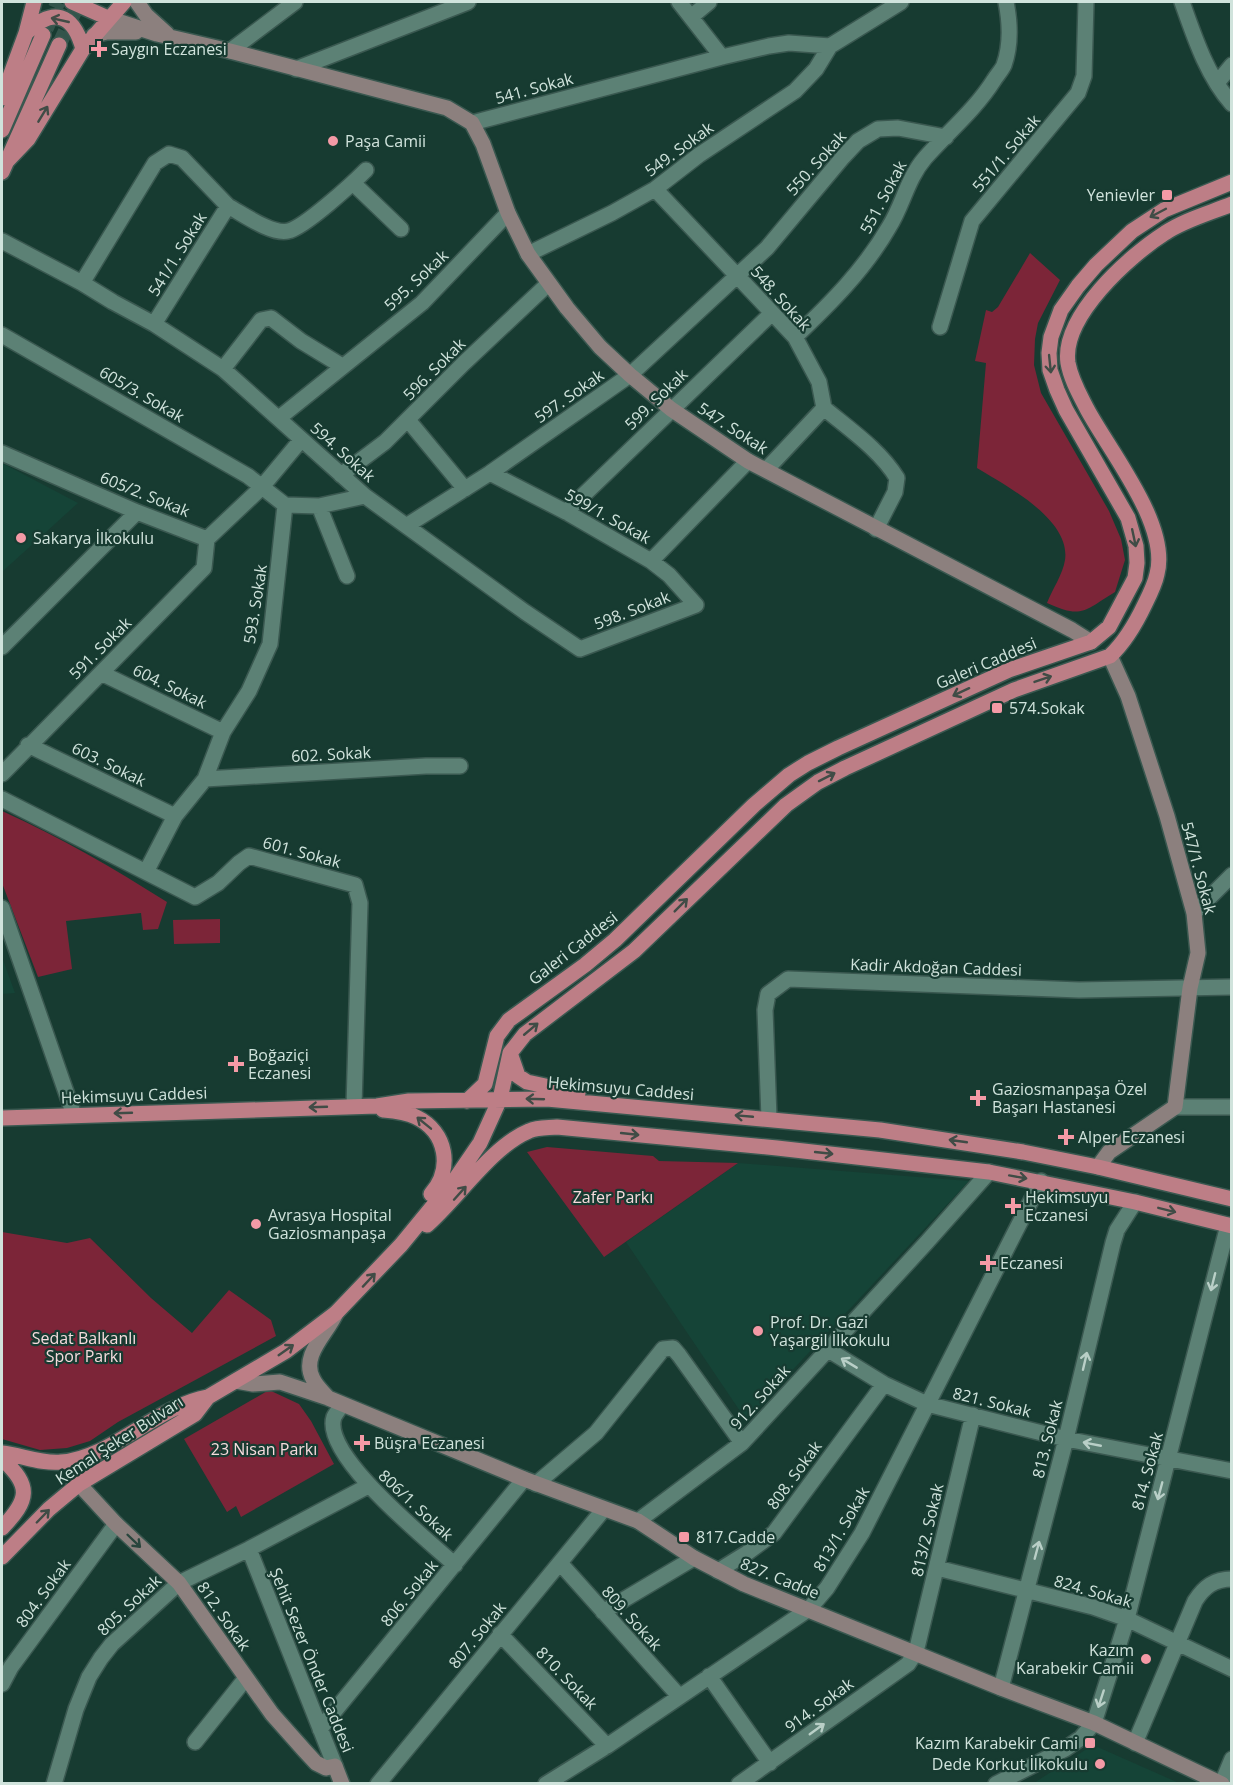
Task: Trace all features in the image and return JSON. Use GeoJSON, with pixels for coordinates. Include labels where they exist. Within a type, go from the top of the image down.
{"type":"FeatureCollection","features":[{"type":"Feature","properties":{"kind":"main road"},"geometry":{"type":"LineString","coordinates":[[2,98],[26,33],[34,2]]}},
{"type":"Feature","properties":{"kind":"main road"},"geometry":{"type":"LineString","coordinates":[[72,2],[108,18]]}},
{"type":"Feature","properties":{"kind":"main road"},"geometry":{"type":"LineString","coordinates":[[5,166],[28,139],[83,49],[124,2]]}},
{"type":"Feature","properties":{"kind":"main road"},"geometry":{"type":"LineString","coordinates":[[26,33],[43,20],[52,17],[61,18],[71,22],[75,27],[83,49]]}},
{"type":"Feature","properties":{"kind":"main road"},"geometry":{"type":"LineString","coordinates":[[2,130],[43,35]]}},
{"type":"Feature","properties":{"kind":"main road"},"geometry":{"type":"LineString","coordinates":[[5,166],[59,45]]}},
{"type":"Feature","properties":{"kind":"main road","name":"Galeri Caddesi"},"geometry":{"type":"LineString","coordinates":[[467,1101],[485,1084],[497,1036],[509,1020],[585,965],[615,940],[754,805],[789,775],[838,748],[1009,670],[1091,642],[1109,627],[1135,578],[1136,546],[1133,531],[1123,508],[1057,390],[1049,362],[1053,330],[1061,310],[1078,286],[1096,264],[1132,231],[1164,210],[1232,182]]}},
{"type":"Feature","properties":{"kind":"main road"},"geometry":{"type":"LineString","coordinates":[[500,1099],[510,1053],[525,1034],[634,951],[766,823],[801,793],[844,768],[1014,690],[1110,656],[1121,646],[1136,622],[1158,573],[1157,536],[1148,514],[1072,380],[1068,361],[1069,346],[1074,328],[1085,310],[1122,267],[1166,232],[1232,204]]}},
{"type":"Feature","properties":{"kind":"main road"},"geometry":{"type":"LineString","coordinates":[[1091,642],[1110,656]]}},
{"type":"Feature","properties":{"kind":"main road"},"geometry":{"type":"LineString","coordinates":[[510,1053],[519,1076],[527,1082],[594,1097],[612,1104]]}},
{"type":"Feature","properties":{"kind":"main road","name":"Kemal Şeker Bulvarı"},"geometry":{"type":"LineString","coordinates":[[2,1557],[49,1509],[79,1484],[195,1414],[208,1397],[286,1351],[336,1313],[401,1245],[468,1162],[489,1127],[500,1099]]}},
{"type":"Feature","properties":{"kind":"main road","name":"Hekimsuyu Caddesi"},"geometry":{"type":"LineString","coordinates":[[2,1118],[376,1106],[409,1101],[547,1099],[769,1118],[972,1143],[1098,1167],[1232,1199]]}},
{"type":"Feature","properties":{"kind":"main road"},"geometry":{"type":"LineString","coordinates":[[376,1106],[416,1116],[441,1142],[445,1156],[442,1178],[419,1209],[401,1245]]}},
{"type":"Feature","properties":{"kind":"main road"},"geometry":{"type":"LineString","coordinates":[[401,1245],[449,1205],[496,1154],[516,1138],[537,1129],[557,1127],[777,1148],[989,1172],[1135,1202],[1230,1226]]}},
{"type":"Feature","properties":{"kind":"main road"},"geometry":{"type":"LineString","coordinates":[[1090,1192],[1098,1167]]}},
{"type":"Feature","properties":{"kind":"main road"},"geometry":{"type":"LineString","coordinates":[[2,1453],[61,1462],[84,1457],[176,1407],[208,1397]]}},
{"type":"Feature","properties":{"kind":"main road"},"geometry":{"type":"LineString","coordinates":[[2,1459],[21,1480],[25,1492],[20,1506],[2,1528]]}},
{"type":"Feature","properties":{"kind":"street"},"geometry":{"type":"LineString","coordinates":[[137,2],[150,26]]}},
{"type":"Feature","properties":{"kind":"street"},"geometry":{"type":"LineString","coordinates":[[149,2],[150,26]]}},
{"type":"Feature","properties":{"kind":"street"},"geometry":{"type":"LineString","coordinates":[[230,51],[295,2]]}},
{"type":"Feature","properties":{"kind":"street"},"geometry":{"type":"LineString","coordinates":[[296,69],[468,2]]}},
{"type":"Feature","properties":{"kind":"street"},"geometry":{"type":"LineString","coordinates":[[679,2],[722,57]]}},
{"type":"Feature","properties":{"kind":"street"},"geometry":{"type":"LineString","coordinates":[[691,17],[709,2]]}},
{"type":"Feature","properties":{"kind":"street"},"geometry":{"type":"LineString","coordinates":[[830,46],[901,2]]}},
{"type":"Feature","properties":{"kind":"street","name":"551. Sokak"},"geometry":{"type":"LineString","coordinates":[[795,337],[870,258],[890,225],[910,179],[924,159],[986,93],[1003,66],[1009,41],[1006,2]]}},
{"type":"Feature","properties":{"kind":"street","name":"551/1. Sokak"},"geometry":{"type":"LineString","coordinates":[[940,327],[972,221],[1077,93],[1084,76],[1086,2]]}},
{"type":"Feature","properties":{"kind":"street"},"geometry":{"type":"LineString","coordinates":[[1182,2],[1201,52],[1217,83],[1232,104]]}},
{"type":"Feature","properties":{"kind":"street"},"geometry":{"type":"LineString","coordinates":[[108,18],[150,26],[170,36],[447,108],[472,123]]}},
{"type":"Feature","properties":{"kind":"street"},"geometry":{"type":"LineString","coordinates":[[94,35],[150,26]]}},
{"type":"Feature","properties":{"kind":"street","name":"541. Sokak"},"geometry":{"type":"LineString","coordinates":[[472,123],[722,57],[789,43],[830,46]]}},
{"type":"Feature","properties":{"kind":"street","name":"549. Sokak"},"geometry":{"type":"LineString","coordinates":[[528,254],[655,189],[699,155],[795,91],[816,69],[830,46]]}},
{"type":"Feature","properties":{"kind":"street"},"geometry":{"type":"LineString","coordinates":[[1217,83],[1232,64]]}},
{"type":"Feature","properties":{"kind":"street","name":"547. Sokak"},"geometry":{"type":"LineString","coordinates":[[472,123],[483,144],[508,213],[528,254],[548,284],[600,347],[630,375],[671,409],[748,461],[1091,642]]}},
{"type":"Feature","properties":{"kind":"street","name":"550. Sokak"},"geometry":{"type":"LineString","coordinates":[[737,276],[767,248],[858,141],[878,129],[898,128],[946,137]]}},
{"type":"Feature","properties":{"kind":"street"},"geometry":{"type":"LineString","coordinates":[[82,283],[155,163],[169,154],[182,158],[228,206]]}},
{"type":"Feature","properties":{"kind":"street","name":"541/1. Sokak"},"geometry":{"type":"LineString","coordinates":[[154,324],[228,206],[266,227],[287,232],[300,225],[366,170]]}},
{"type":"Feature","properties":{"kind":"street"},"geometry":{"type":"LineString","coordinates":[[353,183],[401,228]]}},
{"type":"Feature","properties":{"kind":"street","name":"548. Sokak"},"geometry":{"type":"LineString","coordinates":[[655,189],[795,337],[819,382],[824,408]]}},
{"type":"Feature","properties":{"kind":"street","name":"595. Sokak"},"geometry":{"type":"LineString","coordinates":[[279,418],[422,303],[508,213]]}},
{"type":"Feature","properties":{"kind":"street","name":"594. Sokak"},"geometry":{"type":"LineString","coordinates":[[2,242],[82,283],[154,324],[223,369],[365,496],[580,649]]}},
{"type":"Feature","properties":{"kind":"street","name":"597. Sokak"},"geometry":{"type":"LineString","coordinates":[[406,526],[490,473],[630,375],[737,276]]}},
{"type":"Feature","properties":{"kind":"street","name":"596. Sokak"},"geometry":{"type":"LineString","coordinates":[[341,476],[385,442],[548,284]]}},
{"type":"Feature","properties":{"kind":"street","name":"599. Sokak"},"geometry":{"type":"LineString","coordinates":[[566,512],[772,313]]}},
{"type":"Feature","properties":{"kind":"street"},"geometry":{"type":"LineString","coordinates":[[223,369],[261,320],[271,318],[342,366]]}},
{"type":"Feature","properties":{"kind":"street","name":"605/3. Sokak"},"geometry":{"type":"LineString","coordinates":[[2,334],[238,470],[285,505]]}},
{"type":"Feature","properties":{"kind":"street"},"geometry":{"type":"LineString","coordinates":[[766,470],[824,408],[872,448],[890,466],[897,478],[895,492],[876,529]]}},
{"type":"Feature","properties":{"kind":"street"},"geometry":{"type":"LineString","coordinates":[[408,420],[465,489]]}},
{"type":"Feature","properties":{"kind":"street"},"geometry":{"type":"LineString","coordinates":[[207,539],[261,488],[301,440]]}},
{"type":"Feature","properties":{"kind":"street","name":"605/2. Sokak"},"geometry":{"type":"LineString","coordinates":[[2,453],[137,512],[207,539]]}},
{"type":"Feature","properties":{"kind":"street"},"geometry":{"type":"LineString","coordinates":[[651,561],[748,461]]}},
{"type":"Feature","properties":{"kind":"street","name":"599/1. Sokak"},"geometry":{"type":"LineString","coordinates":[[490,473],[566,512],[651,561],[669,575],[696,605]]}},
{"type":"Feature","properties":{"kind":"street"},"geometry":{"type":"LineString","coordinates":[[285,505],[319,506],[365,496]]}},
{"type":"Feature","properties":{"kind":"street","name":"593. Sokak"},"geometry":{"type":"LineString","coordinates":[[147,870],[175,816],[205,779],[223,732],[249,692],[270,644],[285,505]]}},
{"type":"Feature","properties":{"kind":"street"},"geometry":{"type":"LineString","coordinates":[[319,506],[347,576]]}},
{"type":"Feature","properties":{"kind":"street"},"geometry":{"type":"LineString","coordinates":[[2,647],[137,512]]}},
{"type":"Feature","properties":{"kind":"street","name":"591. Sokak"},"geometry":{"type":"LineString","coordinates":[[2,774],[204,568],[207,539]]}},
{"type":"Feature","properties":{"kind":"street","name":"598. Sokak"},"geometry":{"type":"LineString","coordinates":[[580,649],[696,605]]}},
{"type":"Feature","properties":{"kind":"street","name":"547/1. Sokak"},"geometry":{"type":"LineString","coordinates":[[1110,656],[1128,696],[1167,816],[1194,912],[1198,953],[1190,988],[1175,1107]]}},
{"type":"Feature","properties":{"kind":"street","name":"604. Sokak"},"geometry":{"type":"LineString","coordinates":[[101,673],[223,732]]}},
{"type":"Feature","properties":{"kind":"street","name":"603. Sokak"},"geometry":{"type":"LineString","coordinates":[[28,745],[175,816]]}},
{"type":"Feature","properties":{"kind":"street","name":"602. Sokak"},"geometry":{"type":"LineString","coordinates":[[205,779],[460,766]]}},
{"type":"Feature","properties":{"kind":"street"},"geometry":{"type":"LineString","coordinates":[[2,799],[147,870]]}},
{"type":"Feature","properties":{"kind":"street","name":"601. Sokak"},"geometry":{"type":"LineString","coordinates":[[147,870],[195,897],[218,883],[249,856],[355,885],[360,903],[354,1106]]}},
{"type":"Feature","properties":{"kind":"street"},"geometry":{"type":"LineString","coordinates":[[1194,912],[1232,874]]}},
{"type":"Feature","properties":{"kind":"street"},"geometry":{"type":"LineString","coordinates":[[2,908],[74,1115]]}},
{"type":"Feature","properties":{"kind":"street","name":"Kadir Akdoğan Caddesi"},"geometry":{"type":"LineString","coordinates":[[769,1118],[765,1010],[768,994],[788,979],[1079,990],[1232,987]]}},
{"type":"Feature","properties":{"kind":"street"},"geometry":{"type":"LineString","coordinates":[[1098,1167],[1108,1152],[1175,1107],[1232,1107]]}},
{"type":"Feature","properties":{"kind":"street","name":"912. Sokak"},"geometry":{"type":"LineString","coordinates":[[638,1521],[742,1443],[989,1172]]}},
{"type":"Feature","properties":{"kind":"street","name":"813/1. Sokak"},"geometry":{"type":"LineString","coordinates":[[546,1784],[607,1746],[809,1609],[827,1588],[862,1533],[1041,1181]]}},
{"type":"Feature","properties":{"kind":"street","name":"813. Sokak"},"geometry":{"type":"LineString","coordinates":[[1001,1688],[1066,1439],[1113,1243],[1117,1230],[1135,1202]]}},
{"type":"Feature","properties":{"kind":"street","name":"814. Sokak"},"geometry":{"type":"LineString","coordinates":[[1094,1723],[1127,1619],[1230,1226]]}},
{"type":"Feature","properties":{"kind":"street"},"geometry":{"type":"LineString","coordinates":[[335,1401],[313,1379],[309,1367],[314,1349],[336,1313]]}},
{"type":"Feature","properties":{"kind":"street","name":"806. Sokak"},"geometry":{"type":"LineString","coordinates":[[320,1729],[455,1565],[530,1482],[596,1433],[663,1349],[673,1348],[679,1355],[742,1443]]}},
{"type":"Feature","properties":{"kind":"street","name":"821. Sokak"},"geometry":{"type":"LineString","coordinates":[[827,1349],[884,1384],[927,1404],[1066,1439],[1232,1471]]}},
{"type":"Feature","properties":{"kind":"street","name":"827. Cadde"},"geometry":{"type":"LineString","coordinates":[[236,1381],[253,1384],[280,1382],[335,1401],[530,1482],[638,1521],[694,1558],[744,1584],[1094,1723],[1222,1783]]}},
{"type":"Feature","properties":{"kind":"street","name":"808. Sokak"},"geometry":{"type":"LineString","coordinates":[[718,1571],[774,1533],[884,1384]]}},
{"type":"Feature","properties":{"kind":"street","name":"806/1. Sokak"},"geometry":{"type":"LineString","coordinates":[[335,1401],[334,1433],[339,1445],[368,1486],[455,1565]]}},
{"type":"Feature","properties":{"kind":"street","name":"813/2. Sokak"},"geometry":{"type":"LineString","coordinates":[[916,1652],[973,1415]]}},
{"type":"Feature","properties":{"kind":"street","name":"812. Sokak"},"geometry":{"type":"LineString","coordinates":[[79,1484],[116,1524],[179,1583],[272,1714],[316,1763],[326,1768],[335,1766]]}},
{"type":"Feature","properties":{"kind":"street","name":"805. Sokak"},"geometry":{"type":"LineString","coordinates":[[54,1784],[76,1709],[89,1677],[112,1644],[179,1583],[368,1486]]}},
{"type":"Feature","properties":{"kind":"street","name":"807. Sokak"},"geometry":{"type":"LineString","coordinates":[[378,1784],[604,1509]]}},
{"type":"Feature","properties":{"kind":"street","name":"804. Sokak"},"geometry":{"type":"LineString","coordinates":[[2,1684],[11,1667],[116,1524]]}},
{"type":"Feature","properties":{"kind":"street","name":"Şehit Sezer Önder Caddesi"},"geometry":{"type":"LineString","coordinates":[[249,1549],[342,1784]]}},
{"type":"Feature","properties":{"kind":"street"},"geometry":{"type":"LineString","coordinates":[[603,1612],[694,1558]]}},
{"type":"Feature","properties":{"kind":"street","name":"809. Sokak"},"geometry":{"type":"LineString","coordinates":[[560,1563],[679,1696]]}},
{"type":"Feature","properties":{"kind":"street","name":"824. Sokak"},"geometry":{"type":"LineString","coordinates":[[937,1568],[1093,1607],[1127,1619],[1232,1669]]}},
{"type":"Feature","properties":{"kind":"street"},"geometry":{"type":"LineString","coordinates":[[1136,1743],[1176,1642],[1195,1601],[1204,1587],[1232,1579]]}},
{"type":"Feature","properties":{"kind":"street","name":"810. Sokak"},"geometry":{"type":"LineString","coordinates":[[500,1634],[607,1746]]}},
{"type":"Feature","properties":{"kind":"street","name":"914. Sokak"},"geometry":{"type":"LineString","coordinates":[[739,1784],[908,1664],[916,1652]]}},
{"type":"Feature","properties":{"kind":"street"},"geometry":{"type":"LineString","coordinates":[[709,1676],[770,1763]]}},
{"type":"Feature","properties":{"kind":"street"},"geometry":{"type":"LineString","coordinates":[[195,1742],[246,1678]]}},
{"type":"Feature","properties":{"kind":"street"},"geometry":{"type":"LineString","coordinates":[[996,1784],[1018,1778],[1065,1749],[1082,1738],[1094,1723]]}},
{"type":"Feature","properties":{"kind":"street"},"geometry":{"type":"LineString","coordinates":[[1222,1783],[1232,1759]]}},
{"type":"Feature","properties":{"kind":"shaded area","name":"Sakarya İlkokulu"},"geometry":{"type":"Polygon","coordinates":[[[2,463],[78,503],[2,572],[2,463]]]}},
{"type":"Feature","properties":{"kind":"shaded area"},"geometry":{"type":"Polygon","coordinates":[[[2,957],[15,993],[2,994],[2,957]]]}},
{"type":"Feature","properties":{"kind":"shaded area","name":"Prof. Dr. Gazi Yaşargil İlkokulu"},"geometry":{"type":"Polygon","coordinates":[[[738,1163],[969,1181],[746,1420],[626,1242],[738,1163]]]}},
{"type":"Feature","properties":{"kind":"shaded area","name":"Dede Korkut İlkokulu"},"geometry":{"type":"Polygon","coordinates":[[[1093,1745],[1179,1783],[1034,1783],[1093,1745]]]}},
{"type":"Feature","properties":{"kind":"green space"},"geometry":{"type":"Polygon","coordinates":[[[1030,253],[1060,280],[1038,323],[1035,339],[1034,365],[1041,393],[1109,511],[1121,539],[1125,560],[1115,592],[1089,608],[1076,612],[1047,603],[1065,560],[1064,545],[1058,531],[1034,505],[977,468],[986,363],[975,361],[986,310],[992,312],[998,307],[1030,253]]]}},
{"type":"Feature","properties":{"kind":"green space"},"geometry":{"type":"Polygon","coordinates":[[[2,811],[45,831],[167,902],[158,929],[143,930],[141,913],[66,921],[72,969],[38,977],[2,883],[2,811]]]}},
{"type":"Feature","properties":{"kind":"green space"},"geometry":{"type":"Polygon","coordinates":[[[220,919],[220,943],[174,944],[173,920],[220,919]]]}},
{"type":"Feature","properties":{"kind":"green space","name":"Zafer Parkı"},"geometry":{"type":"Polygon","coordinates":[[[547,1147],[653,1156],[659,1161],[738,1163],[604,1257],[527,1152],[547,1147]]]}},
{"type":"Feature","properties":{"kind":"green space","name":"Sedat Balkanlı Spor Parkı"},"geometry":{"type":"Polygon","coordinates":[[[2,1232],[67,1243],[90,1238],[151,1298],[192,1333],[229,1290],[271,1320],[276,1336],[118,1422],[90,1441],[67,1448],[40,1450],[2,1439],[2,1232]]]}},
{"type":"Feature","properties":{"kind":"green space","name":"23 Nisan Parkı"},"geometry":{"type":"Polygon","coordinates":[[[269,1390],[299,1404],[334,1464],[241,1517],[236,1506],[227,1512],[184,1439],[269,1390]]]}},
{"type":"Feature","properties":{"kind":"tunnel"},"geometry":{"type":"LineString","coordinates":[[46,29],[58,2]]}},
{"type":"Feature","properties":{"kind":"tunnel"},"geometry":{"type":"LineString","coordinates":[[59,45],[79,2]]}},
{"type":"Feature","properties":{"kind":"place","name":"Saygın Eczanesi"},"geometry":{"type":"Point","coordinates":[99,49]}},
{"type":"Feature","properties":{"kind":"place","name":"Paşa Camii"},"geometry":{"type":"Point","coordinates":[333,141]}},
{"type":"Feature","properties":{"kind":"place","name":"Yenievler"},"geometry":{"type":"Point","coordinates":[1167,195]}},
{"type":"Feature","properties":{"kind":"place","name":"Sakarya İlkokulu"},"geometry":{"type":"Point","coordinates":[21,538]}},
{"type":"Feature","properties":{"kind":"place","name":"574.Sokak"},"geometry":{"type":"Point","coordinates":[997,708]}},
{"type":"Feature","properties":{"kind":"place","name":"Boğaziçi Eczanesi"},"geometry":{"type":"Point","coordinates":[236,1064]}},
{"type":"Feature","properties":{"kind":"place","name":"Gaziosmanpaşa Özel Başarı Hastanesi"},"geometry":{"type":"Point","coordinates":[978,1098]}},
{"type":"Feature","properties":{"kind":"place","name":"Alper Eczanesi"},"geometry":{"type":"Point","coordinates":[1066,1137]}},
{"type":"Feature","properties":{"kind":"place","name":"Hekimsuyu Eczanesi"},"geometry":{"type":"Point","coordinates":[1013,1206]}},
{"type":"Feature","properties":{"kind":"place","name":"Avrasya Hospital Gaziosmanpaşa"},"geometry":{"type":"Point","coordinates":[256,1224]}},
{"type":"Feature","properties":{"kind":"place","name":"Eczanesi"},"geometry":{"type":"Point","coordinates":[988,1263]}},
{"type":"Feature","properties":{"kind":"place","name":"Prof. Dr. Gazi Yaşargil İlkokulu"},"geometry":{"type":"Point","coordinates":[758,1331]}},
{"type":"Feature","properties":{"kind":"place","name":"Büşra Eczanesi"},"geometry":{"type":"Point","coordinates":[362,1443]}},
{"type":"Feature","properties":{"kind":"place","name":"817.Cadde"},"geometry":{"type":"Point","coordinates":[684,1537]}},
{"type":"Feature","properties":{"kind":"place","name":"Kazım Karabekir Camii"},"geometry":{"type":"Point","coordinates":[1146,1659]}},
{"type":"Feature","properties":{"kind":"place","name":"Kazım Karabekir Cami"},"geometry":{"type":"Point","coordinates":[1090,1743]}},
{"type":"Feature","properties":{"kind":"place","name":"Dede Korkut İlkokulu"},"geometry":{"type":"Point","coordinates":[1100,1764]}}]}
